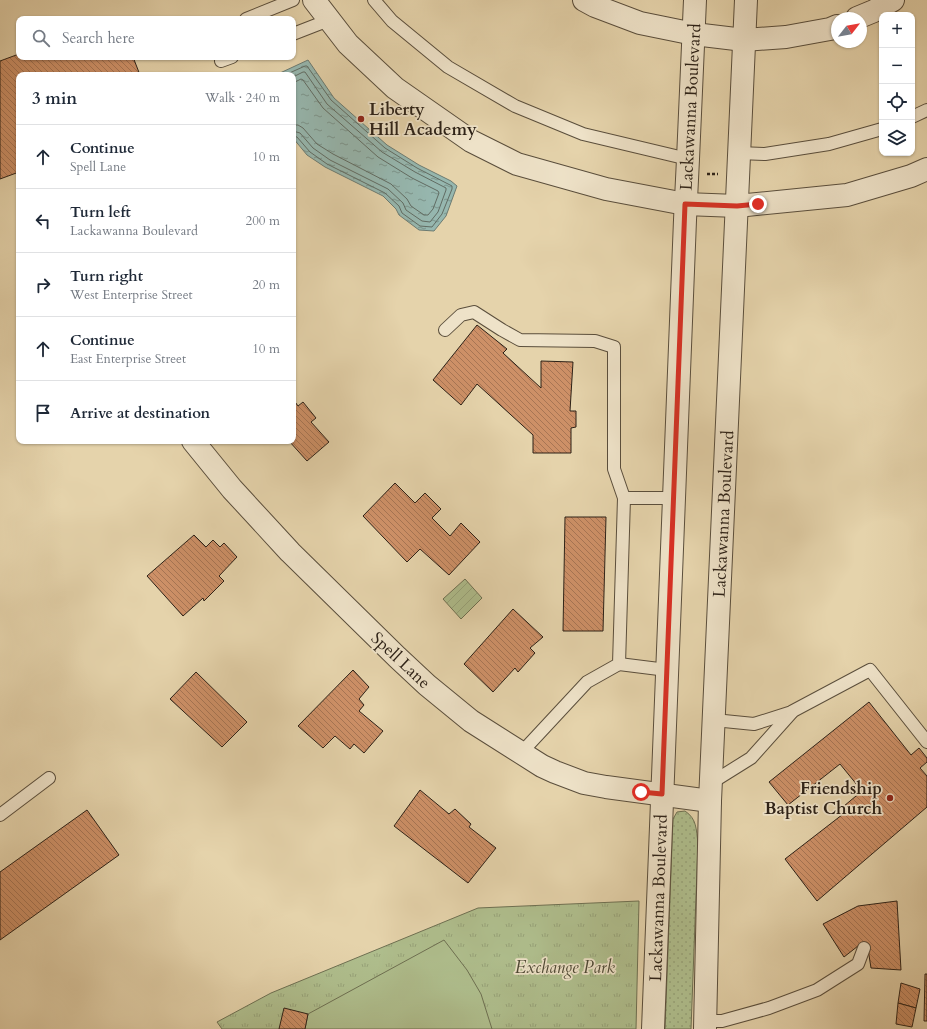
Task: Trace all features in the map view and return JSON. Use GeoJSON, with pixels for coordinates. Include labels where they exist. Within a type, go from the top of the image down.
{"type":"FeatureCollection","features":[{"type":"Feature","properties":{"kind":"street"},"geometry":{"type":"LineString","coordinates":[[314,0],[348,44],[395,88],[471,141],[517,164],[606,189],[685,204],[737,206],[847,195],[911,176],[927,169]]}},
{"type":"Feature","properties":{"kind":"street"},"geometry":{"type":"LineString","coordinates":[[584,0],[595,6],[640,23],[694,34],[744,40],[786,37],[831,29]]}},
{"type":"Feature","properties":{"kind":"street","name":"Lackawanna Boulevard"},"geometry":{"type":"LineString","coordinates":[[653,1029],[685,204],[695,0]]}},
{"type":"Feature","properties":{"kind":"street","name":"Lackawanna Boulevard"},"geometry":{"type":"LineString","coordinates":[[705,1025],[711,792],[737,206],[738,153],[746,0]]}},
{"type":"Feature","properties":{"kind":"street"},"geometry":{"type":"LineString","coordinates":[[867,14],[894,0]]}},
{"type":"Feature","properties":{"kind":"street","name":"Spell Lane"},"geometry":{"type":"LineString","coordinates":[[195,444],[232,489],[290,552],[397,657],[427,685],[471,721],[542,766],[584,783],[606,788],[662,794],[711,792]]}},
{"type":"Feature","properties":{"kind":"lane"},"geometry":{"type":"LineString","coordinates":[[253,16],[292,0]]}},
{"type":"Feature","properties":{"kind":"lane"},"geometry":{"type":"LineString","coordinates":[[374,0],[392,21],[448,67],[515,106],[583,134],[688,159]]}},
{"type":"Feature","properties":{"kind":"lane"},"geometry":{"type":"LineString","coordinates":[[296,33],[329,20]]}},
{"type":"Feature","properties":{"kind":"lane"},"geometry":{"type":"LineString","coordinates":[[915,115],[927,110]]}},
{"type":"Feature","properties":{"kind":"lane"},"geometry":{"type":"LineString","coordinates":[[738,153],[765,154],[829,144],[879,130]]}},
{"type":"Feature","properties":{"kind":"lane"},"geometry":{"type":"LineString","coordinates":[[444,330],[461,315],[474,312],[520,340],[595,341],[614,348],[614,470],[624,498],[619,664]]}},
{"type":"Feature","properties":{"kind":"lane"},"geometry":{"type":"LineString","coordinates":[[624,498],[674,498]]}},
{"type":"Feature","properties":{"kind":"lane"},"geometry":{"type":"LineString","coordinates":[[521,753],[587,682],[619,664],[667,670]]}},
{"type":"Feature","properties":{"kind":"lane"},"geometry":{"type":"LineString","coordinates":[[714,720],[754,724],[793,711],[870,670],[927,742]]}},
{"type":"Feature","properties":{"kind":"lane"},"geometry":{"type":"LineString","coordinates":[[711,792],[751,758],[793,711]]}},
{"type":"Feature","properties":{"kind":"lane"},"geometry":{"type":"LineString","coordinates":[[0,814],[49,778]]}},
{"type":"Feature","properties":{"kind":"lane"},"geometry":{"type":"LineString","coordinates":[[705,1025],[769,1008],[817,990],[858,964],[864,948]]}},
{"type":"Feature","properties":{"kind":"green space"},"geometry":{"type":"Polygon","coordinates":[[[465,579],[482,598],[461,619],[443,599],[465,579]]]}},
{"type":"Feature","properties":{"kind":"green space"},"geometry":{"type":"Polygon","coordinates":[[[685,811],[694,821],[698,843],[691,1029],[665,1029],[673,819],[677,812],[685,811]]]}},
{"type":"Feature","properties":{"kind":"green space","name":"Exchange Park"},"geometry":{"type":"Polygon","coordinates":[[[639,901],[636,1029],[222,1029],[217,1022],[271,993],[478,908],[639,901]]]}},
{"type":"Feature","properties":{"kind":"green space"},"geometry":{"type":"Polygon","coordinates":[[[444,940],[467,970],[481,994],[492,1029],[305,1029],[308,1014],[444,940]]]}},
{"type":"Feature","properties":{"kind":"water"},"geometry":{"type":"Polygon","coordinates":[[[308,60],[334,98],[387,145],[419,165],[451,181],[457,186],[446,216],[434,231],[419,230],[399,215],[396,209],[383,196],[325,167],[307,155],[296,142],[296,72],[282,72],[308,60]]]}},
{"type":"Feature","properties":{"kind":"building"},"geometry":{"type":"Polygon","coordinates":[[[16,55],[16,60],[134,60],[139,72],[16,72],[16,173],[0,179],[0,61],[16,55]]]}},
{"type":"Feature","properties":{"kind":"building"},"geometry":{"type":"Polygon","coordinates":[[[477,325],[507,349],[503,353],[541,388],[541,361],[573,362],[570,411],[576,411],[576,427],[571,428],[571,453],[533,453],[533,435],[477,384],[461,405],[433,380],[477,325]]]}},
{"type":"Feature","properties":{"kind":"building"},"geometry":{"type":"Polygon","coordinates":[[[303,402],[316,418],[311,422],[329,442],[307,461],[292,444],[296,444],[296,403],[298,406],[303,402]]]}},
{"type":"Feature","properties":{"kind":"building"},"geometry":{"type":"Polygon","coordinates":[[[395,483],[415,503],[425,493],[441,509],[432,518],[450,536],[461,523],[480,542],[449,575],[420,549],[407,562],[363,516],[395,483]]]}},
{"type":"Feature","properties":{"kind":"building"},"geometry":{"type":"Polygon","coordinates":[[[565,517],[606,517],[603,631],[563,631],[565,517]]]}},
{"type":"Feature","properties":{"kind":"building"},"geometry":{"type":"Polygon","coordinates":[[[194,535],[206,547],[213,540],[220,547],[224,543],[237,557],[219,576],[224,581],[204,601],[203,598],[183,616],[147,576],[194,535]]]}},
{"type":"Feature","properties":{"kind":"building"},"geometry":{"type":"Polygon","coordinates":[[[513,609],[543,637],[530,648],[535,653],[518,672],[515,668],[493,692],[464,664],[513,609]]]}},
{"type":"Feature","properties":{"kind":"building"},"geometry":{"type":"Polygon","coordinates":[[[353,670],[369,687],[359,699],[364,705],[359,711],[383,731],[364,753],[354,744],[350,749],[335,736],[323,748],[298,726],[353,670]]]}},
{"type":"Feature","properties":{"kind":"building"},"geometry":{"type":"Polygon","coordinates":[[[196,672],[247,722],[222,747],[170,699],[196,672]]]}},
{"type":"Feature","properties":{"kind":"building","name":"Friendship Baptist Church"},"geometry":{"type":"Polygon","coordinates":[[[869,702],[911,755],[919,748],[927,758],[927,762],[920,768],[927,776],[927,807],[817,901],[785,859],[847,811],[844,806],[862,791],[840,764],[788,805],[769,782],[869,702]]]}},
{"type":"Feature","properties":{"kind":"building"},"geometry":{"type":"Polygon","coordinates":[[[420,790],[449,814],[455,809],[471,824],[469,827],[496,848],[468,883],[394,826],[420,790]]]}},
{"type":"Feature","properties":{"kind":"building"},"geometry":{"type":"Polygon","coordinates":[[[87,810],[119,855],[0,940],[0,872],[87,810]]]}},
{"type":"Feature","properties":{"kind":"building"},"geometry":{"type":"Polygon","coordinates":[[[897,901],[901,970],[871,968],[868,949],[858,946],[844,957],[823,924],[858,906],[897,901]]]}},
{"type":"Feature","properties":{"kind":"building"},"geometry":{"type":"Polygon","coordinates":[[[925,974],[927,974],[927,1021],[924,1021],[925,974]]]}},
{"type":"Feature","properties":{"kind":"building"},"geometry":{"type":"Polygon","coordinates":[[[901,983],[920,989],[916,1008],[898,1003],[901,983]]]}},
{"type":"Feature","properties":{"kind":"building"},"geometry":{"type":"Polygon","coordinates":[[[898,1003],[916,1008],[912,1027],[896,1024],[898,1003]]]}},
{"type":"Feature","properties":{"kind":"building"},"geometry":{"type":"Polygon","coordinates":[[[284,1008],[308,1014],[305,1029],[279,1029],[284,1008]]]}},
{"type":"Feature","properties":{"kind":"place","name":"Liberty Hill Academy"},"geometry":{"type":"Point","coordinates":[361,119]}},
{"type":"Feature","properties":{"kind":"place","name":"Friendship Baptist Church"},"geometry":{"type":"Point","coordinates":[890,798]}},
{"type":"Feature","properties":{"kind":"route"},"geometry":{"type":"LineString","coordinates":[[641,792],[662,794],[685,204],[737,206],[758,204]]}}]}
